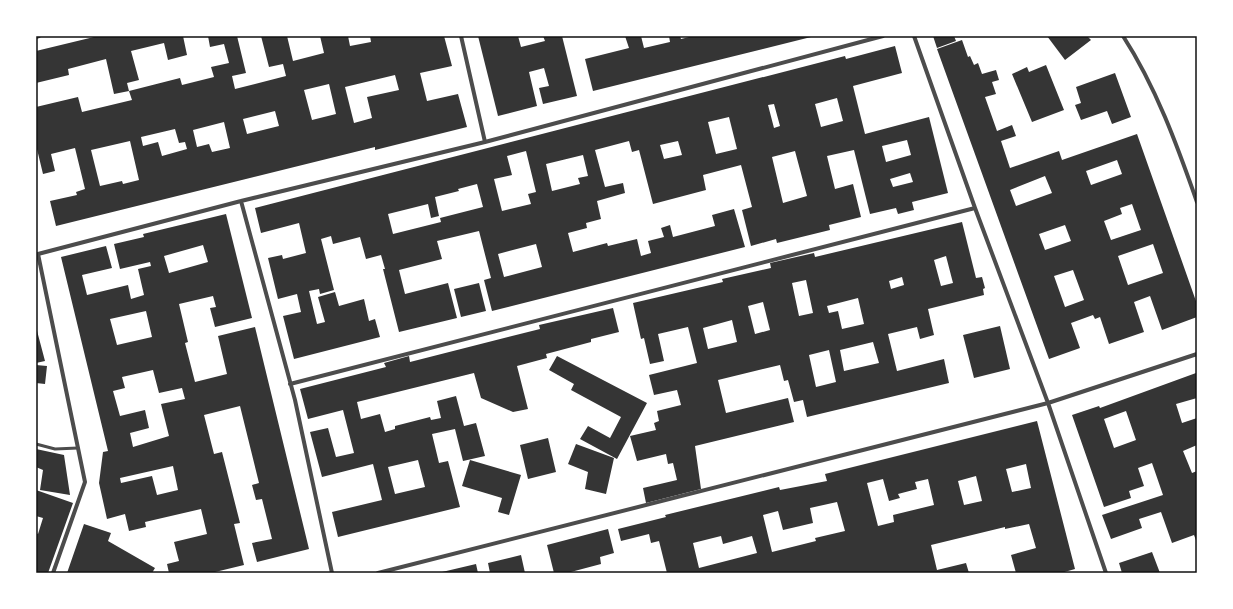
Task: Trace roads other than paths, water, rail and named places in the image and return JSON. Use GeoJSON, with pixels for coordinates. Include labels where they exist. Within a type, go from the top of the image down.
{"type":"FeatureCollection","features":[{"type":"Feature","properties":{"kind":"street"},"geometry":{"type":"LineString","coordinates":[[462,36],[485,142]]}},
{"type":"Feature","properties":{"kind":"street"},"geometry":{"type":"LineString","coordinates":[[53,573],[84,482],[38,254],[242,201],[485,142],[883,36]]}},
{"type":"Feature","properties":{"kind":"street"},"geometry":{"type":"LineString","coordinates":[[914,36],[975,208],[1048,402],[1106,573]]}},
{"type":"Feature","properties":{"kind":"street"},"geometry":{"type":"LineString","coordinates":[[1123,36],[1141,65],[1173,134],[1197,202]]}},
{"type":"Feature","properties":{"kind":"street"},"geometry":{"type":"LineString","coordinates":[[242,201],[295,400],[332,573]]}},
{"type":"Feature","properties":{"kind":"street"},"geometry":{"type":"LineString","coordinates":[[290,384],[975,208]]}},
{"type":"Feature","properties":{"kind":"street"},"geometry":{"type":"LineString","coordinates":[[378,573],[1048,402],[1197,354]]}},
{"type":"Feature","properties":{"kind":"lane"},"geometry":{"type":"LineString","coordinates":[[36,444],[55,449],[78,448]]}}]}
